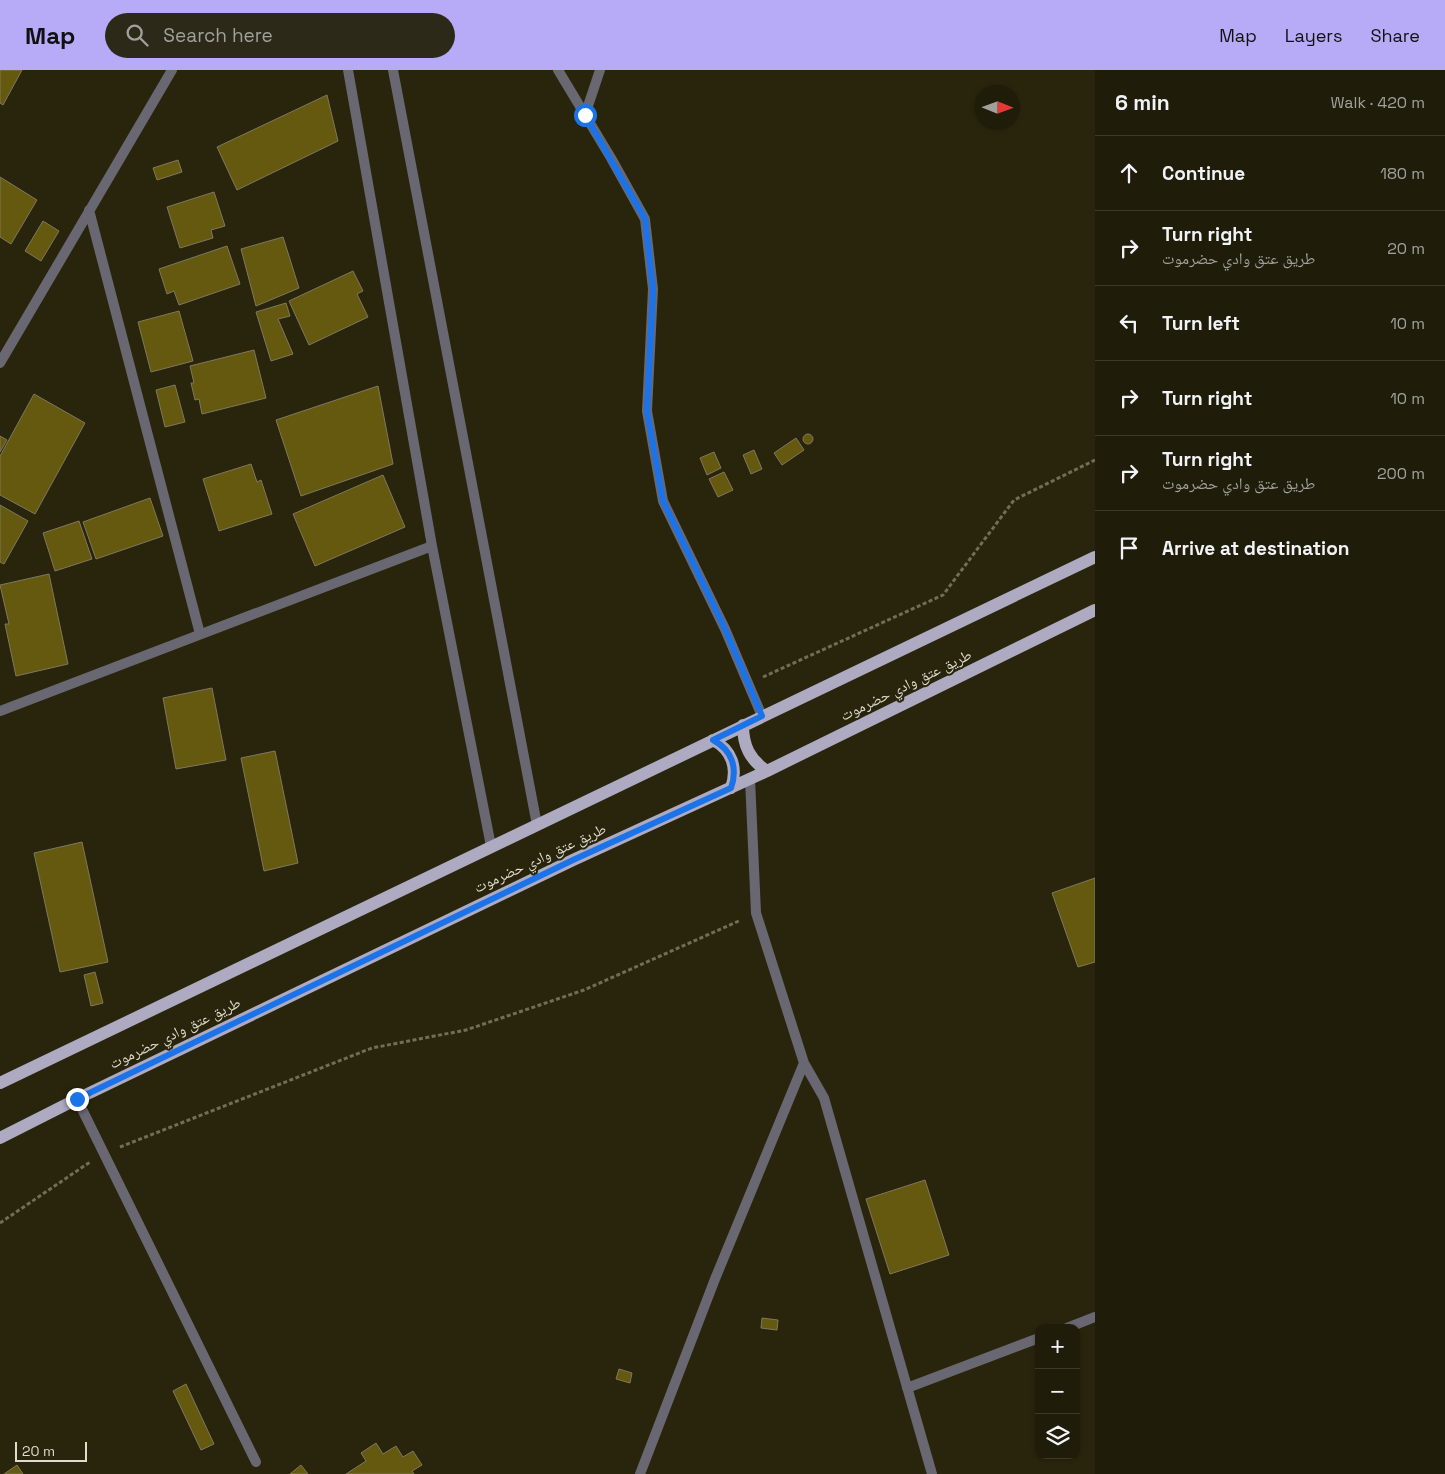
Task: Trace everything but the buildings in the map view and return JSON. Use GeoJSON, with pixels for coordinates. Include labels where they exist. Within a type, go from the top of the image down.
{"type":"FeatureCollection","features":[{"type":"Feature","properties":{"kind":"main road","name":"طريق عتق وادي حضرموت"},"geometry":{"type":"LineString","coordinates":[[0,1082],[1095,557]]}},
{"type":"Feature","properties":{"kind":"main road","name":"طريق عتق وادي حضرموت"},"geometry":{"type":"LineString","coordinates":[[0,1138],[564,864],[767,771],[1095,610]]}},
{"type":"Feature","properties":{"kind":"main road"},"geometry":{"type":"LineString","coordinates":[[743,725],[743,736],[748,752],[758,765],[767,771]]}},
{"type":"Feature","properties":{"kind":"main road"},"geometry":{"type":"LineString","coordinates":[[713,740],[721,744],[728,751],[733,760],[734,779],[731,788]]}},
{"type":"Feature","properties":{"kind":"street"},"geometry":{"type":"LineString","coordinates":[[0,363],[172,70]]}},
{"type":"Feature","properties":{"kind":"street"},"geometry":{"type":"LineString","coordinates":[[348,70],[432,546],[491,846]]}},
{"type":"Feature","properties":{"kind":"street"},"geometry":{"type":"LineString","coordinates":[[393,70],[536,825]]}},
{"type":"Feature","properties":{"kind":"street"},"geometry":{"type":"LineString","coordinates":[[558,70],[645,219],[653,290],[647,411],[663,501],[725,629],[762,716]]}},
{"type":"Feature","properties":{"kind":"street"},"geometry":{"type":"LineString","coordinates":[[585,115],[600,70]]}},
{"type":"Feature","properties":{"kind":"street"},"geometry":{"type":"LineString","coordinates":[[89,210],[200,634]]}},
{"type":"Feature","properties":{"kind":"street"},"geometry":{"type":"LineString","coordinates":[[0,711],[432,546]]}},
{"type":"Feature","properties":{"kind":"street"},"geometry":{"type":"LineString","coordinates":[[750,779],[756,913],[804,1063],[824,1098],[932,1474]]}},
{"type":"Feature","properties":{"kind":"street"},"geometry":{"type":"LineString","coordinates":[[640,1474],[715,1279],[804,1063]]}},
{"type":"Feature","properties":{"kind":"street"},"geometry":{"type":"LineString","coordinates":[[77,1099],[256,1462]]}},
{"type":"Feature","properties":{"kind":"street"},"geometry":{"type":"LineString","coordinates":[[1077,1324],[1095,1317]]}},
{"type":"Feature","properties":{"kind":"street"},"geometry":{"type":"LineString","coordinates":[[907,1388],[1035,1340]]}},
{"type":"Feature","properties":{"kind":"path"},"geometry":{"type":"LineString","coordinates":[[748,683],[943,595],[1014,500],[1095,460]]}},
{"type":"Feature","properties":{"kind":"path"},"geometry":{"type":"LineString","coordinates":[[0,1223],[103,1153],[372,1048],[466,1030],[584,990],[756,913]]}},
{"type":"Feature","properties":{"kind":"route"},"geometry":{"type":"LineString","coordinates":[[77,1099],[573,860],[731,788],[734,779],[733,760],[721,744],[713,740],[762,716],[725,629],[663,501],[647,411],[653,290],[645,219],[585,115]]}}]}
